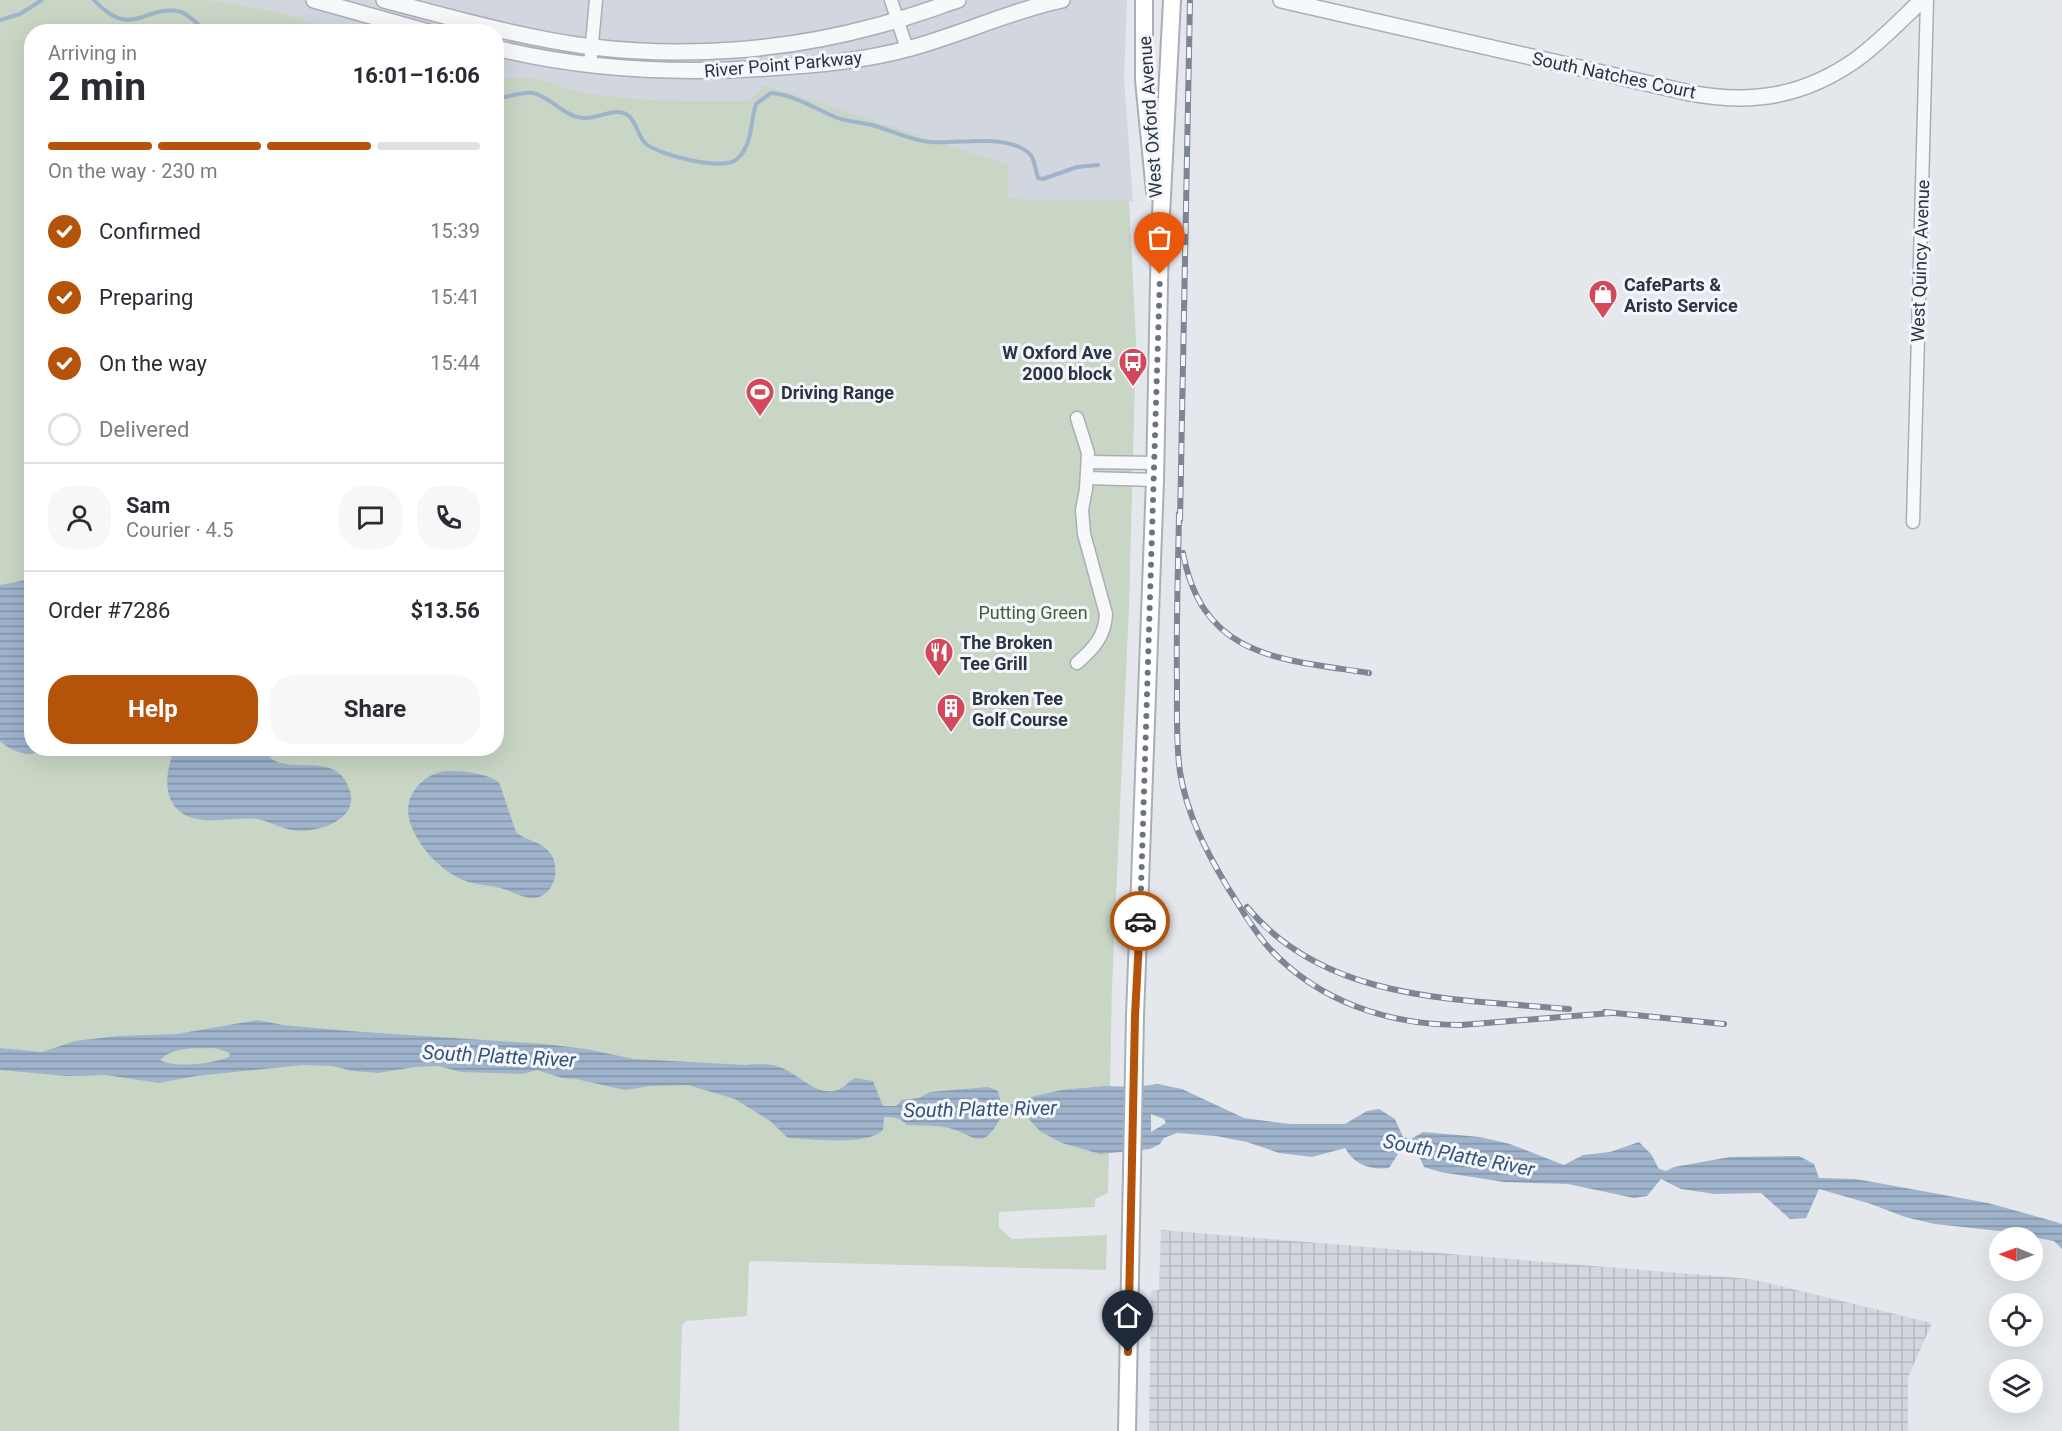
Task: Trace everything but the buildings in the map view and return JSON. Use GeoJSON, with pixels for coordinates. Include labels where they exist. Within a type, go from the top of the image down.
{"type":"FeatureCollection","features":[{"type":"Feature","properties":{"kind":"main road","name":"West Oxford Avenue"},"geometry":{"type":"LineString","coordinates":[[1144,0],[1144,80],[1161,234]]}},
{"type":"Feature","properties":{"kind":"main road","name":"West Oxford Avenue"},"geometry":{"type":"LineString","coordinates":[[1127,1431],[1134,1049],[1155,472],[1161,234],[1172,0]]}},
{"type":"Feature","properties":{"kind":"street"},"geometry":{"type":"LineString","coordinates":[[314,0],[400,24]]}},
{"type":"Feature","properties":{"kind":"street","name":"River Point Parkway"},"geometry":{"type":"LineString","coordinates":[[384,0],[478,24]]}},
{"type":"Feature","properties":{"kind":"street"},"geometry":{"type":"LineString","coordinates":[[590,65],[596,0]]}},
{"type":"Feature","properties":{"kind":"street"},"geometry":{"type":"LineString","coordinates":[[891,0],[907,49]]}},
{"type":"Feature","properties":{"kind":"street","name":"River Point Parkway"},"geometry":{"type":"LineString","coordinates":[[504,30],[592,46],[671,51],[754,48],[828,38],[897,21],[958,0]]}},
{"type":"Feature","properties":{"kind":"street","name":"River Point Parkway"},"geometry":{"type":"LineString","coordinates":[[504,49],[590,65],[680,71],[838,63],[907,49],[1062,0]]}},
{"type":"Feature","properties":{"kind":"street","name":"South Natches Court"},"geometry":{"type":"LineString","coordinates":[[1281,0],[1690,93],[1733,99],[1787,92],[1807,87],[1830,76],[1858,58],[1922,0]]}},
{"type":"Feature","properties":{"kind":"street","name":"West Quincy Avenue"},"geometry":{"type":"LineString","coordinates":[[1913,522],[1927,0]]}},
{"type":"Feature","properties":{"kind":"street"},"geometry":{"type":"LineString","coordinates":[[1077,418],[1086,444],[1088,462],[1082,521],[1091,563],[1103,599],[1106,621],[1099,641],[1077,663]]}},
{"type":"Feature","properties":{"kind":"street"},"geometry":{"type":"LineString","coordinates":[[1088,462],[1155,472]]}},
{"type":"Feature","properties":{"kind":"street"},"geometry":{"type":"LineString","coordinates":[[1087,478],[1155,472]]}},
{"type":"Feature","properties":{"kind":"shaded area"},"geometry":{"type":"Polygon","coordinates":[[[209,0],[1127,0],[1124,79],[1133,201],[1006,199],[1009,165],[751,99],[745,101],[651,100],[581,93],[537,78],[504,78],[504,24],[319,24],[265,9],[209,0]]]}},
{"type":"Feature","properties":{"kind":"shaded area"},"geometry":{"type":"Polygon","coordinates":[[[1161,1230],[1751,1279],[1932,1323],[1908,1377],[1908,1431],[1149,1431],[1151,1291],[1159,1290],[1161,1230]]]}},
{"type":"Feature","properties":{"kind":"green space","name":"Broken Tee Golf Course"},"geometry":{"type":"Polygon","coordinates":[[[0,0],[209,0],[265,9],[319,24],[24,24],[24,756],[504,756],[504,78],[537,78],[581,93],[651,100],[745,101],[751,99],[764,85],[1009,165],[1007,199],[1129,200],[1136,342],[1129,607],[1112,986],[1108,1193],[1095,1199],[1095,1207],[999,1212],[999,1228],[1012,1239],[1107,1235],[1106,1270],[749,1261],[747,1316],[686,1321],[682,1325],[679,1431],[0,1431],[0,0]]]}},
{"type":"Feature","properties":{"kind":"water"},"geometry":{"type":"Polygon","coordinates":[[[24,580],[24,753],[11,749],[0,741],[0,585],[24,580]]]}},
{"type":"Feature","properties":{"kind":"water"},"geometry":{"type":"Polygon","coordinates":[[[172,756],[269,756],[282,763],[333,769],[343,777],[350,791],[351,801],[342,818],[312,830],[292,830],[257,819],[196,819],[177,809],[170,798],[167,779],[172,756]]]}},
{"type":"Feature","properties":{"kind":"water"},"geometry":{"type":"Polygon","coordinates":[[[445,771],[480,774],[499,782],[516,832],[543,846],[553,859],[554,880],[547,892],[542,896],[531,898],[473,883],[453,875],[433,859],[416,837],[408,813],[409,802],[414,790],[422,781],[445,771]]]}},
{"type":"Feature","properties":{"kind":"water","name":"South Platte River"},"geometry":{"type":"Polygon","coordinates":[[[257,1020],[283,1025],[349,1031],[545,1044],[586,1049],[634,1059],[767,1064],[786,1070],[824,1091],[840,1089],[855,1078],[873,1081],[883,1106],[896,1106],[902,1100],[919,1098],[930,1092],[988,1087],[998,1091],[1001,1104],[1025,1104],[1031,1097],[1061,1090],[1158,1084],[1182,1089],[1244,1118],[1290,1124],[1345,1124],[1367,1111],[1379,1109],[1395,1119],[1403,1137],[1411,1139],[1423,1132],[1480,1137],[1510,1144],[1564,1165],[1583,1155],[1610,1152],[1639,1142],[1651,1154],[1659,1169],[1666,1171],[1674,1167],[1730,1157],[1799,1156],[1814,1164],[1819,1178],[1856,1179],[1988,1203],[2062,1224],[2062,1249],[2054,1241],[2043,1239],[2043,1227],[1989,1227],[1989,1230],[1935,1224],[1905,1217],[1871,1204],[1819,1189],[1806,1218],[1790,1219],[1761,1193],[1715,1194],[1681,1189],[1661,1179],[1647,1196],[1634,1198],[1568,1184],[1504,1182],[1440,1172],[1424,1167],[1418,1154],[1410,1146],[1403,1146],[1389,1168],[1363,1165],[1353,1159],[1345,1148],[1312,1157],[1279,1153],[1247,1142],[1216,1136],[1177,1133],[1164,1138],[1160,1144],[1150,1149],[1100,1154],[1062,1143],[1041,1132],[1025,1115],[1002,1115],[988,1135],[977,1139],[945,1127],[907,1125],[896,1118],[884,1117],[883,1130],[865,1138],[838,1140],[788,1138],[770,1121],[735,1099],[688,1085],[650,1086],[625,1090],[562,1078],[537,1070],[523,1074],[461,1072],[438,1066],[378,1073],[332,1066],[303,1065],[196,1076],[159,1083],[106,1075],[66,1076],[0,1070],[0,1048],[42,1052],[75,1041],[117,1036],[177,1034],[257,1020]],[[193,1048],[172,1052],[160,1060],[184,1065],[205,1063],[229,1057],[230,1053],[215,1048],[193,1048]],[[1151,1114],[1151,1132],[1166,1123],[1164,1119],[1151,1114]]]}},
{"type":"Feature","properties":{"kind":"waterway"},"geometry":{"type":"LineString","coordinates":[[0,20],[20,14],[42,0]]}},
{"type":"Feature","properties":{"kind":"waterway"},"geometry":{"type":"LineString","coordinates":[[94,0],[107,12],[119,18],[129,20],[168,11],[184,13],[198,24]]}},
{"type":"Feature","properties":{"kind":"waterway"},"geometry":{"type":"LineString","coordinates":[[504,97],[533,93],[578,117],[596,117],[622,112],[630,117],[646,144],[664,153],[706,163],[730,163],[737,159],[746,147],[756,104],[771,93],[796,99],[840,119],[872,125],[922,141],[996,141],[1017,146],[1031,155],[1038,178],[1043,179],[1077,167],[1098,165]]}},
{"type":"Feature","properties":{"kind":"railway"},"geometry":{"type":"LineString","coordinates":[[1180,520],[1190,0]]}},
{"type":"Feature","properties":{"kind":"railway"},"geometry":{"type":"LineString","coordinates":[[1179,514],[1177,729],[1183,788],[1192,818],[1212,860],[1247,919],[1269,948],[1310,983],[1333,996],[1357,1007],[1408,1021],[1461,1025],[1611,1013]]}},
{"type":"Feature","properties":{"kind":"railway"},"geometry":{"type":"LineString","coordinates":[[1183,553],[1193,588],[1208,614],[1227,634],[1250,648],[1277,657],[1369,673]]}},
{"type":"Feature","properties":{"kind":"railway"},"geometry":{"type":"LineString","coordinates":[[1247,907],[1279,938],[1315,962],[1354,978],[1396,990],[1439,997],[1569,1009]]}},
{"type":"Feature","properties":{"kind":"railway"},"geometry":{"type":"LineString","coordinates":[[1605,1012],[1724,1024]]}},
{"type":"Feature","properties":{"kind":"way so far"},"geometry":{"type":"LineString","coordinates":[[1140,921],[1160,274]]}},
{"type":"Feature","properties":{"kind":"place","name":"CafeParts & Aristo Service"},"geometry":{"type":"Point","coordinates":[1603,320]}},
{"type":"Feature","properties":{"kind":"place","name":"W Oxford Ave 2000 block"},"geometry":{"type":"Point","coordinates":[1133,388]}},
{"type":"Feature","properties":{"kind":"place","name":"Driving Range"},"geometry":{"type":"Point","coordinates":[760,418]}},
{"type":"Feature","properties":{"kind":"place","name":"The Broken Tee Grill"},"geometry":{"type":"Point","coordinates":[939,678]}},
{"type":"Feature","properties":{"kind":"place","name":"Broken Tee Golf Course"},"geometry":{"type":"Point","coordinates":[951,734]}},
{"type":"Feature","properties":{"kind":"route"},"geometry":{"type":"LineString","coordinates":[[1128,1352],[1135,1016],[1140,921]]}},
{"type":"Feature","properties":{"kind":"park label","name":"Putting Green"},"geometry":{"type":"Point","coordinates":[1033,612]}}]}
